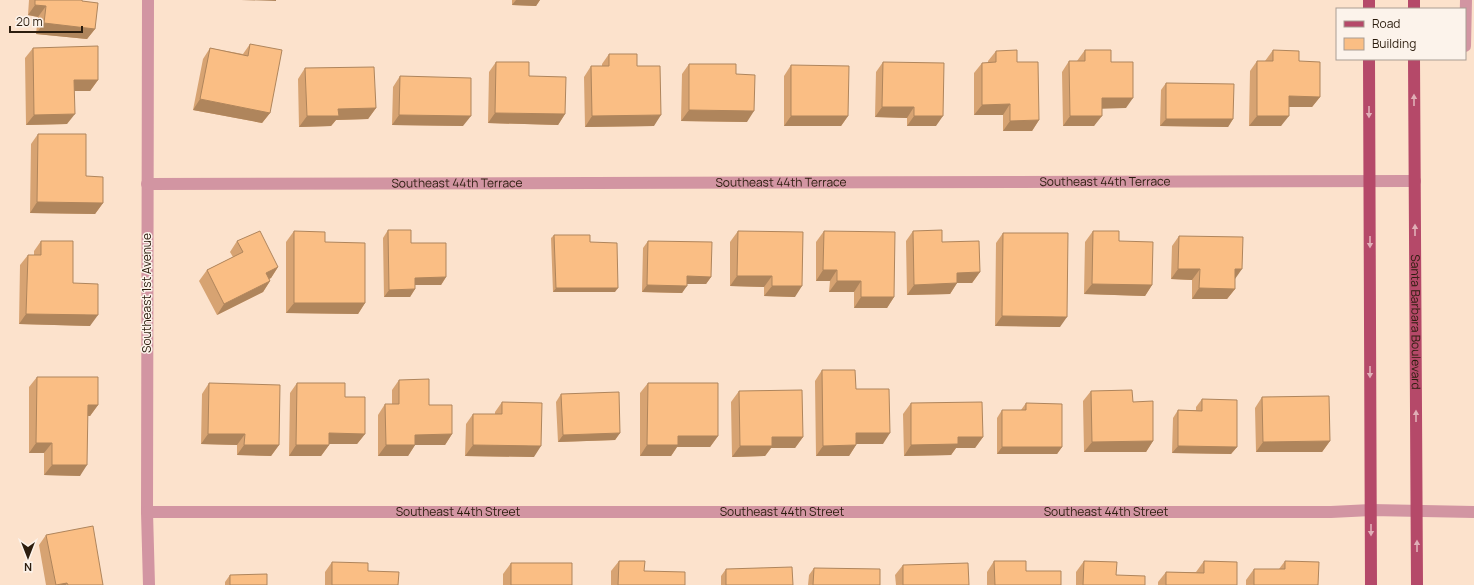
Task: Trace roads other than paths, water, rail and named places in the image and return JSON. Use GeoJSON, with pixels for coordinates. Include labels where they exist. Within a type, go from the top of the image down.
{"type":"FeatureCollection","features":[{"type":"Feature","properties":{"kind":"main road"},"geometry":{"type":"LineString","coordinates":[[1369,60],[1371,585]]}},
{"type":"Feature","properties":{"kind":"main road","name":"Santa Barbara Boulevard"},"geometry":{"type":"LineString","coordinates":[[1414,60],[1417,585]]}},
{"type":"Feature","properties":{"kind":"street","name":"Southeast 1st Avenue"},"geometry":{"type":"LineString","coordinates":[[148,0],[147,512],[149,585]]}},
{"type":"Feature","properties":{"kind":"street","name":"Southeast 44th Terrace"},"geometry":{"type":"LineString","coordinates":[[147,184],[1415,181]]}},
{"type":"Feature","properties":{"kind":"street","name":"Southeast 44th Street"},"geometry":{"type":"LineString","coordinates":[[147,512],[1331,512],[1371,510],[1474,512]]}}]}
